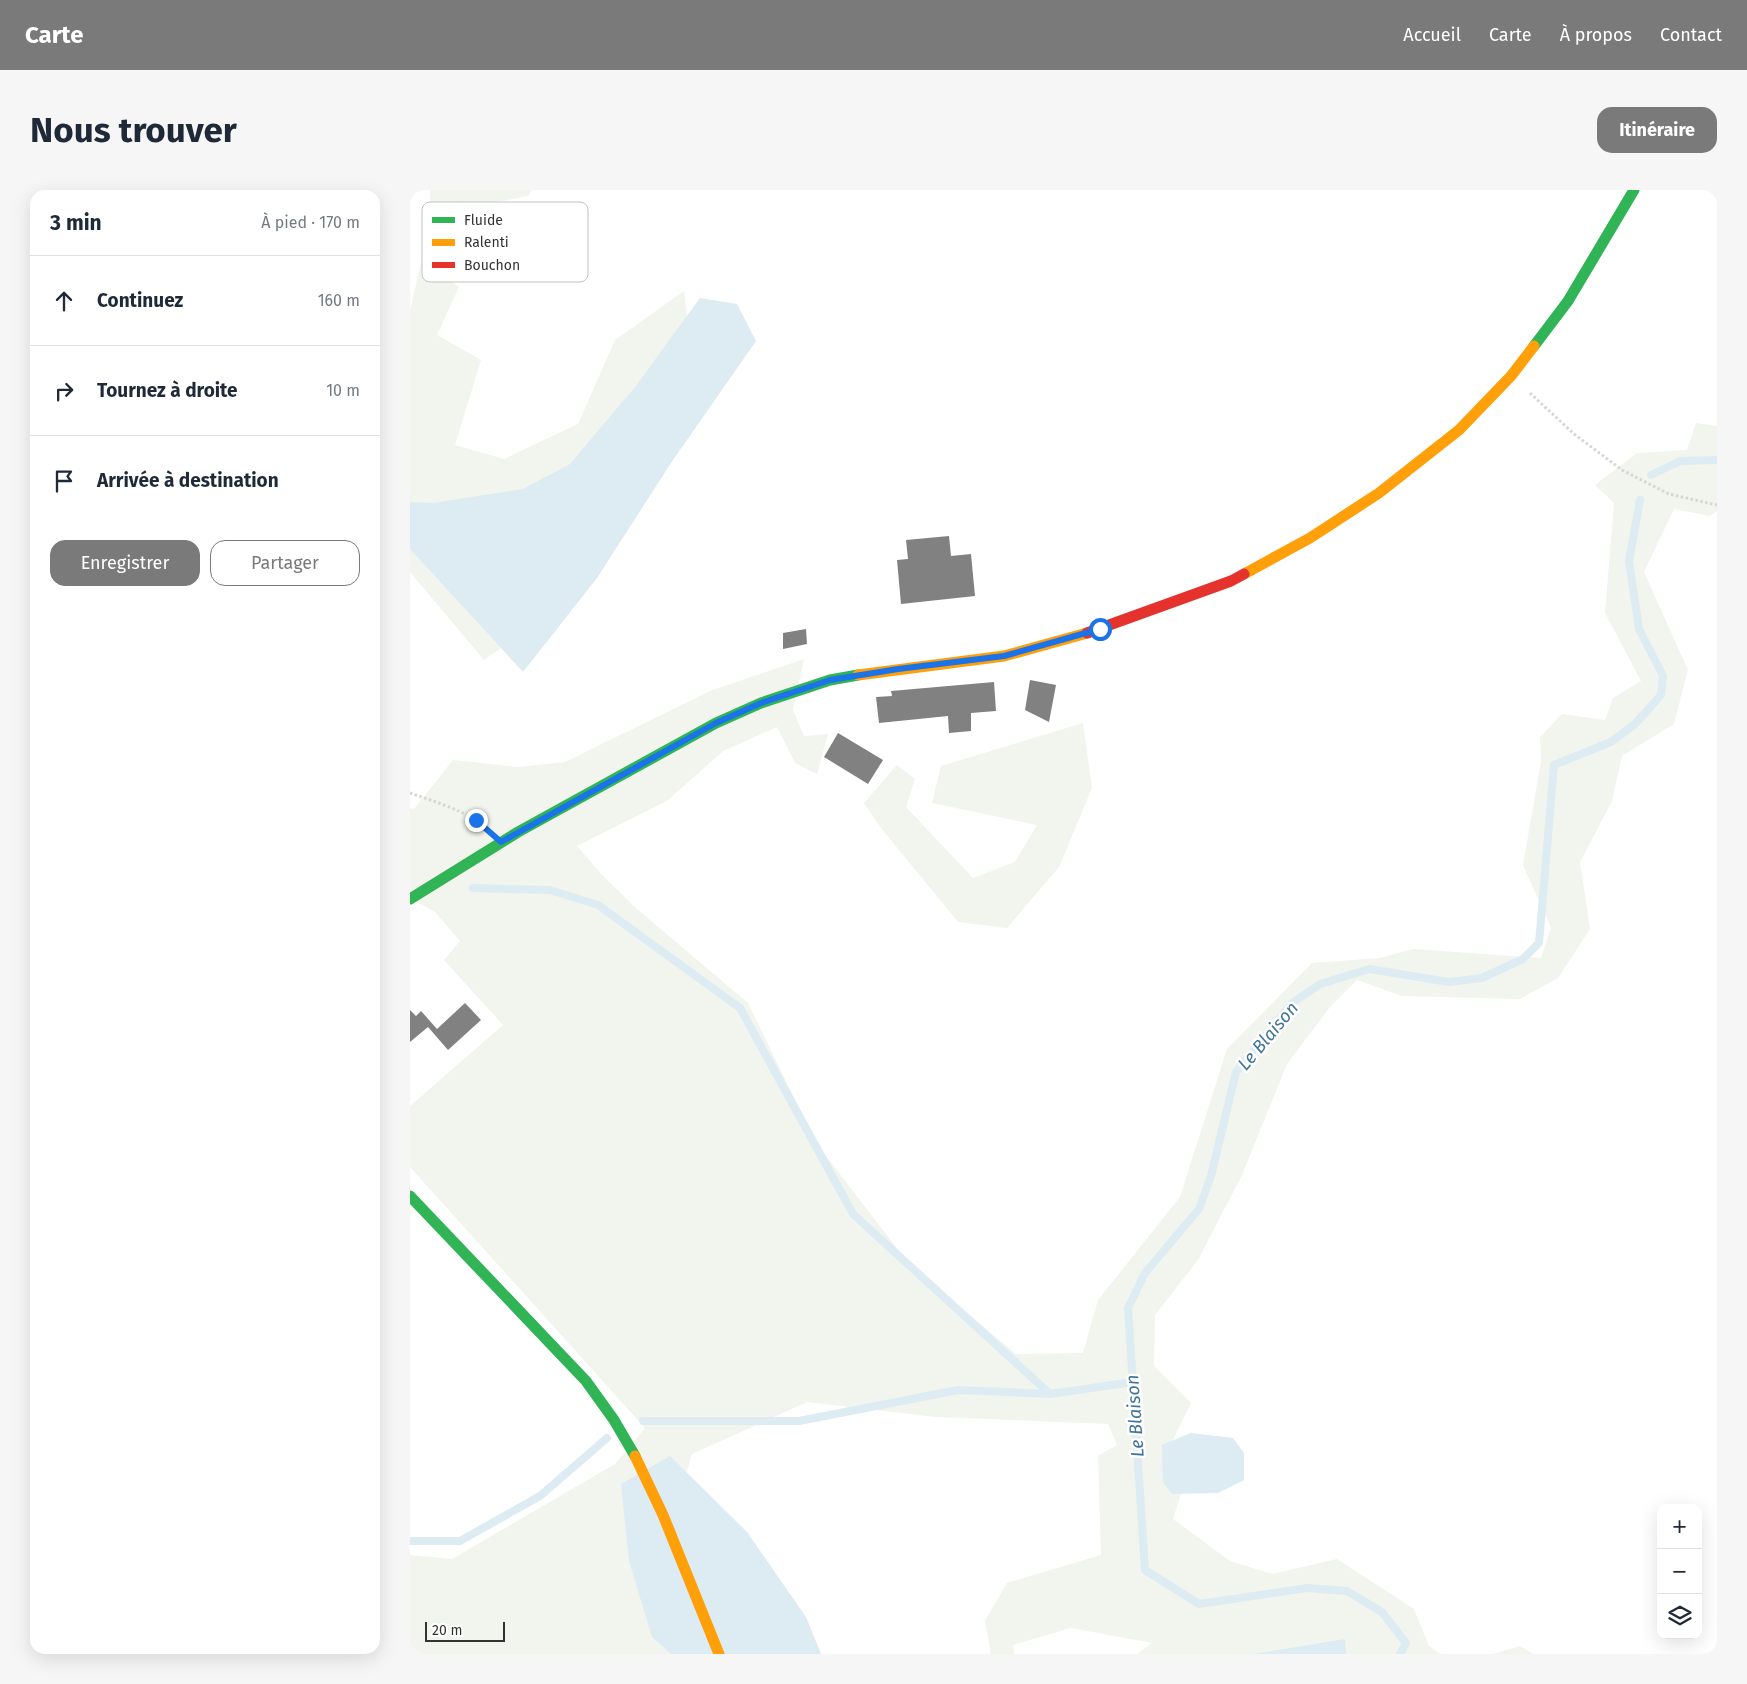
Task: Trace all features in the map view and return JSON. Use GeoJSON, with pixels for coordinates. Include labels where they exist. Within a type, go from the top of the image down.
{"type":"FeatureCollection","features":[{"type":"Feature","properties":{"kind":"street"},"geometry":{"type":"LineString","coordinates":[[410,899],[501,842],[716,723],[761,703],[830,680],[898,669],[1004,656],[1100,629],[1231,581],[1310,538],[1379,493],[1459,430],[1511,376],[1568,301],[1634,190]]}},
{"type":"Feature","properties":{"kind":"street"},"geometry":{"type":"LineString","coordinates":[[410,1196],[586,1381],[609,1411],[624,1434],[655,1498],[719,1654]]}},
{"type":"Feature","properties":{"kind":"path"},"geometry":{"type":"LineString","coordinates":[[1511,376],[1574,434],[1622,470],[1669,494],[1717,505]]}},
{"type":"Feature","properties":{"kind":"path"},"geometry":{"type":"LineString","coordinates":[[410,793],[476,820],[501,842]]}},
{"type":"Feature","properties":{"kind":"shaded area"},"geometry":{"type":"Polygon","coordinates":[[[430,190],[532,190],[528,196],[497,202],[430,202],[430,190]]]}},
{"type":"Feature","properties":{"kind":"shaded area"},"geometry":{"type":"Polygon","coordinates":[[[422,259],[422,282],[452,282],[459,287],[437,335],[481,360],[455,445],[504,459],[578,424],[615,340],[684,291],[691,352],[597,470],[410,523],[410,311],[422,259]]]}},
{"type":"Feature","properties":{"kind":"shaded area"},"geometry":{"type":"Polygon","coordinates":[[[700,298],[737,304],[756,341],[671,463],[597,578],[523,672],[410,549],[410,502],[433,503],[523,489],[570,464],[635,387],[700,298]]]}},
{"type":"Feature","properties":{"kind":"shaded area"},"geometry":{"type":"Polygon","coordinates":[[[1696,423],[1717,426],[1717,511],[1710,516],[1674,509],[1644,572],[1688,670],[1674,724],[1622,756],[1612,801],[1580,862],[1590,929],[1558,978],[1520,999],[1402,996],[1357,980],[1330,1007],[1287,1064],[1242,1175],[1198,1260],[1155,1315],[1154,1366],[1191,1403],[1170,1446],[1188,1471],[1173,1519],[1230,1561],[1272,1574],[1337,1559],[1414,1609],[1429,1646],[1441,1654],[1137,1654],[1152,1643],[1071,1628],[1013,1645],[1014,1654],[991,1654],[985,1621],[1007,1583],[1101,1555],[1098,1456],[1117,1445],[1108,1424],[936,1417],[807,1402],[692,1454],[654,1581],[690,1654],[410,1654],[410,1555],[452,1559],[615,1464],[645,1428],[410,1167],[410,1106],[503,1025],[444,960],[460,941],[435,912],[410,898],[410,808],[414,809],[453,760],[518,767],[565,762],[710,691],[804,659],[793,710],[804,736],[828,734],[817,774],[795,763],[777,727],[723,751],[667,801],[577,846],[601,874],[637,909],[748,1003],[816,1143],[909,1264],[1016,1354],[1083,1353],[1098,1300],[1180,1197],[1227,1049],[1312,963],[1380,958],[1413,949],[1541,958],[1551,928],[1523,865],[1541,761],[1540,737],[1562,714],[1605,720],[1613,698],[1641,681],[1605,613],[1614,503],[1595,485],[1637,453],[1687,450],[1696,423]]]}},
{"type":"Feature","properties":{"kind":"shaded area"},"geometry":{"type":"Polygon","coordinates":[[[410,531],[515,638],[484,660],[410,572],[410,531]]]}},
{"type":"Feature","properties":{"kind":"shaded area"},"geometry":{"type":"Polygon","coordinates":[[[1083,723],[1092,788],[1059,867],[1007,928],[958,922],[881,828],[864,803],[897,765],[915,779],[906,807],[973,878],[1015,862],[1037,825],[932,803],[941,766],[1083,723]]]}},
{"type":"Feature","properties":{"kind":"shaded area"},"geometry":{"type":"Polygon","coordinates":[[[1191,1433],[1233,1438],[1244,1453],[1244,1480],[1218,1493],[1172,1494],[1163,1482],[1162,1445],[1191,1433]]]}},
{"type":"Feature","properties":{"kind":"shaded area"},"geometry":{"type":"Polygon","coordinates":[[[670,1456],[747,1532],[806,1617],[821,1654],[671,1654],[652,1637],[629,1561],[621,1484],[670,1456]]]}},
{"type":"Feature","properties":{"kind":"shaded area"},"geometry":{"type":"Polygon","coordinates":[[[1345,1639],[1346,1654],[1253,1654],[1345,1639]]]}},
{"type":"Feature","properties":{"kind":"shaded area"},"geometry":{"type":"Polygon","coordinates":[[[1520,1646],[1533,1654],[1493,1654],[1520,1646]]]}},
{"type":"Feature","properties":{"kind":"building"},"geometry":{"type":"Polygon","coordinates":[[[949,536],[951,556],[971,554],[975,596],[901,604],[897,560],[908,559],[906,540],[949,536]]]}},
{"type":"Feature","properties":{"kind":"building"},"geometry":{"type":"Polygon","coordinates":[[[806,629],[807,644],[783,649],[783,633],[806,629]]]}},
{"type":"Feature","properties":{"kind":"building"},"geometry":{"type":"Polygon","coordinates":[[[1030,680],[1056,685],[1049,722],[1025,710],[1030,680]]]}},
{"type":"Feature","properties":{"kind":"building"},"geometry":{"type":"Polygon","coordinates":[[[994,682],[996,711],[971,713],[971,731],[949,733],[948,716],[879,723],[876,697],[892,696],[891,691],[994,682]]]}},
{"type":"Feature","properties":{"kind":"building"},"geometry":{"type":"Polygon","coordinates":[[[838,733],[883,760],[868,784],[824,757],[838,733]]]}},
{"type":"Feature","properties":{"kind":"building"},"geometry":{"type":"Polygon","coordinates":[[[465,1003],[481,1020],[448,1050],[428,1027],[410,1042],[410,1010],[416,1016],[421,1011],[437,1029],[465,1003]]]}},
{"type":"Feature","properties":{"kind":"waterway","name":"Le Blaison"},"geometry":{"type":"LineString","coordinates":[[1651,475],[1680,461],[1717,460]]}},
{"type":"Feature","properties":{"kind":"waterway","name":"Le Blaison"},"geometry":{"type":"LineString","coordinates":[[1400,1654],[1406,1643],[1382,1612],[1347,1591],[1307,1588],[1199,1604],[1145,1570],[1128,1308],[1145,1273],[1199,1209],[1211,1176],[1236,1072],[1292,1003],[1320,984],[1369,969],[1449,982],[1482,978],[1523,959],[1539,943],[1554,765],[1611,742],[1635,724],[1661,695],[1663,676],[1639,629],[1629,561],[1640,500]]}},
{"type":"Feature","properties":{"kind":"waterway"},"geometry":{"type":"LineString","coordinates":[[473,888],[550,890],[598,905],[740,1008],[853,1214],[1050,1394],[1133,1382]]}},
{"type":"Feature","properties":{"kind":"waterway"},"geometry":{"type":"LineString","coordinates":[[643,1421],[799,1421],[958,1390],[1050,1394]]}},
{"type":"Feature","properties":{"kind":"waterway"},"geometry":{"type":"LineString","coordinates":[[410,1541],[460,1541],[540,1496],[607,1438]]}},
{"type":"Feature","properties":{"kind":"traffic: fast"},"geometry":{"type":"LineString","coordinates":[[1534,346],[1568,301],[1634,190]]}},
{"type":"Feature","properties":{"kind":"traffic: fast"},"geometry":{"type":"LineString","coordinates":[[410,899],[518,832],[716,723],[761,703],[830,680],[858,675]]}},
{"type":"Feature","properties":{"kind":"traffic: fast"},"geometry":{"type":"LineString","coordinates":[[410,1196],[586,1381],[614,1420],[635,1456]]}},
{"type":"Feature","properties":{"kind":"traffic: slow"},"geometry":{"type":"LineString","coordinates":[[1244,574],[1310,538],[1379,493],[1459,430],[1511,376],[1534,346]]}},
{"type":"Feature","properties":{"kind":"traffic: slow"},"geometry":{"type":"LineString","coordinates":[[858,675],[1004,656],[1087,633]]}},
{"type":"Feature","properties":{"kind":"traffic: slow"},"geometry":{"type":"LineString","coordinates":[[635,1456],[663,1515],[719,1654]]}},
{"type":"Feature","properties":{"kind":"traffic: jam"},"geometry":{"type":"LineString","coordinates":[[1087,633],[1231,581],[1244,574]]}},
{"type":"Feature","properties":{"kind":"route"},"geometry":{"type":"LineString","coordinates":[[476,820],[501,842],[716,723],[761,703],[830,680],[898,669],[1004,656],[1100,629]]}}]}
